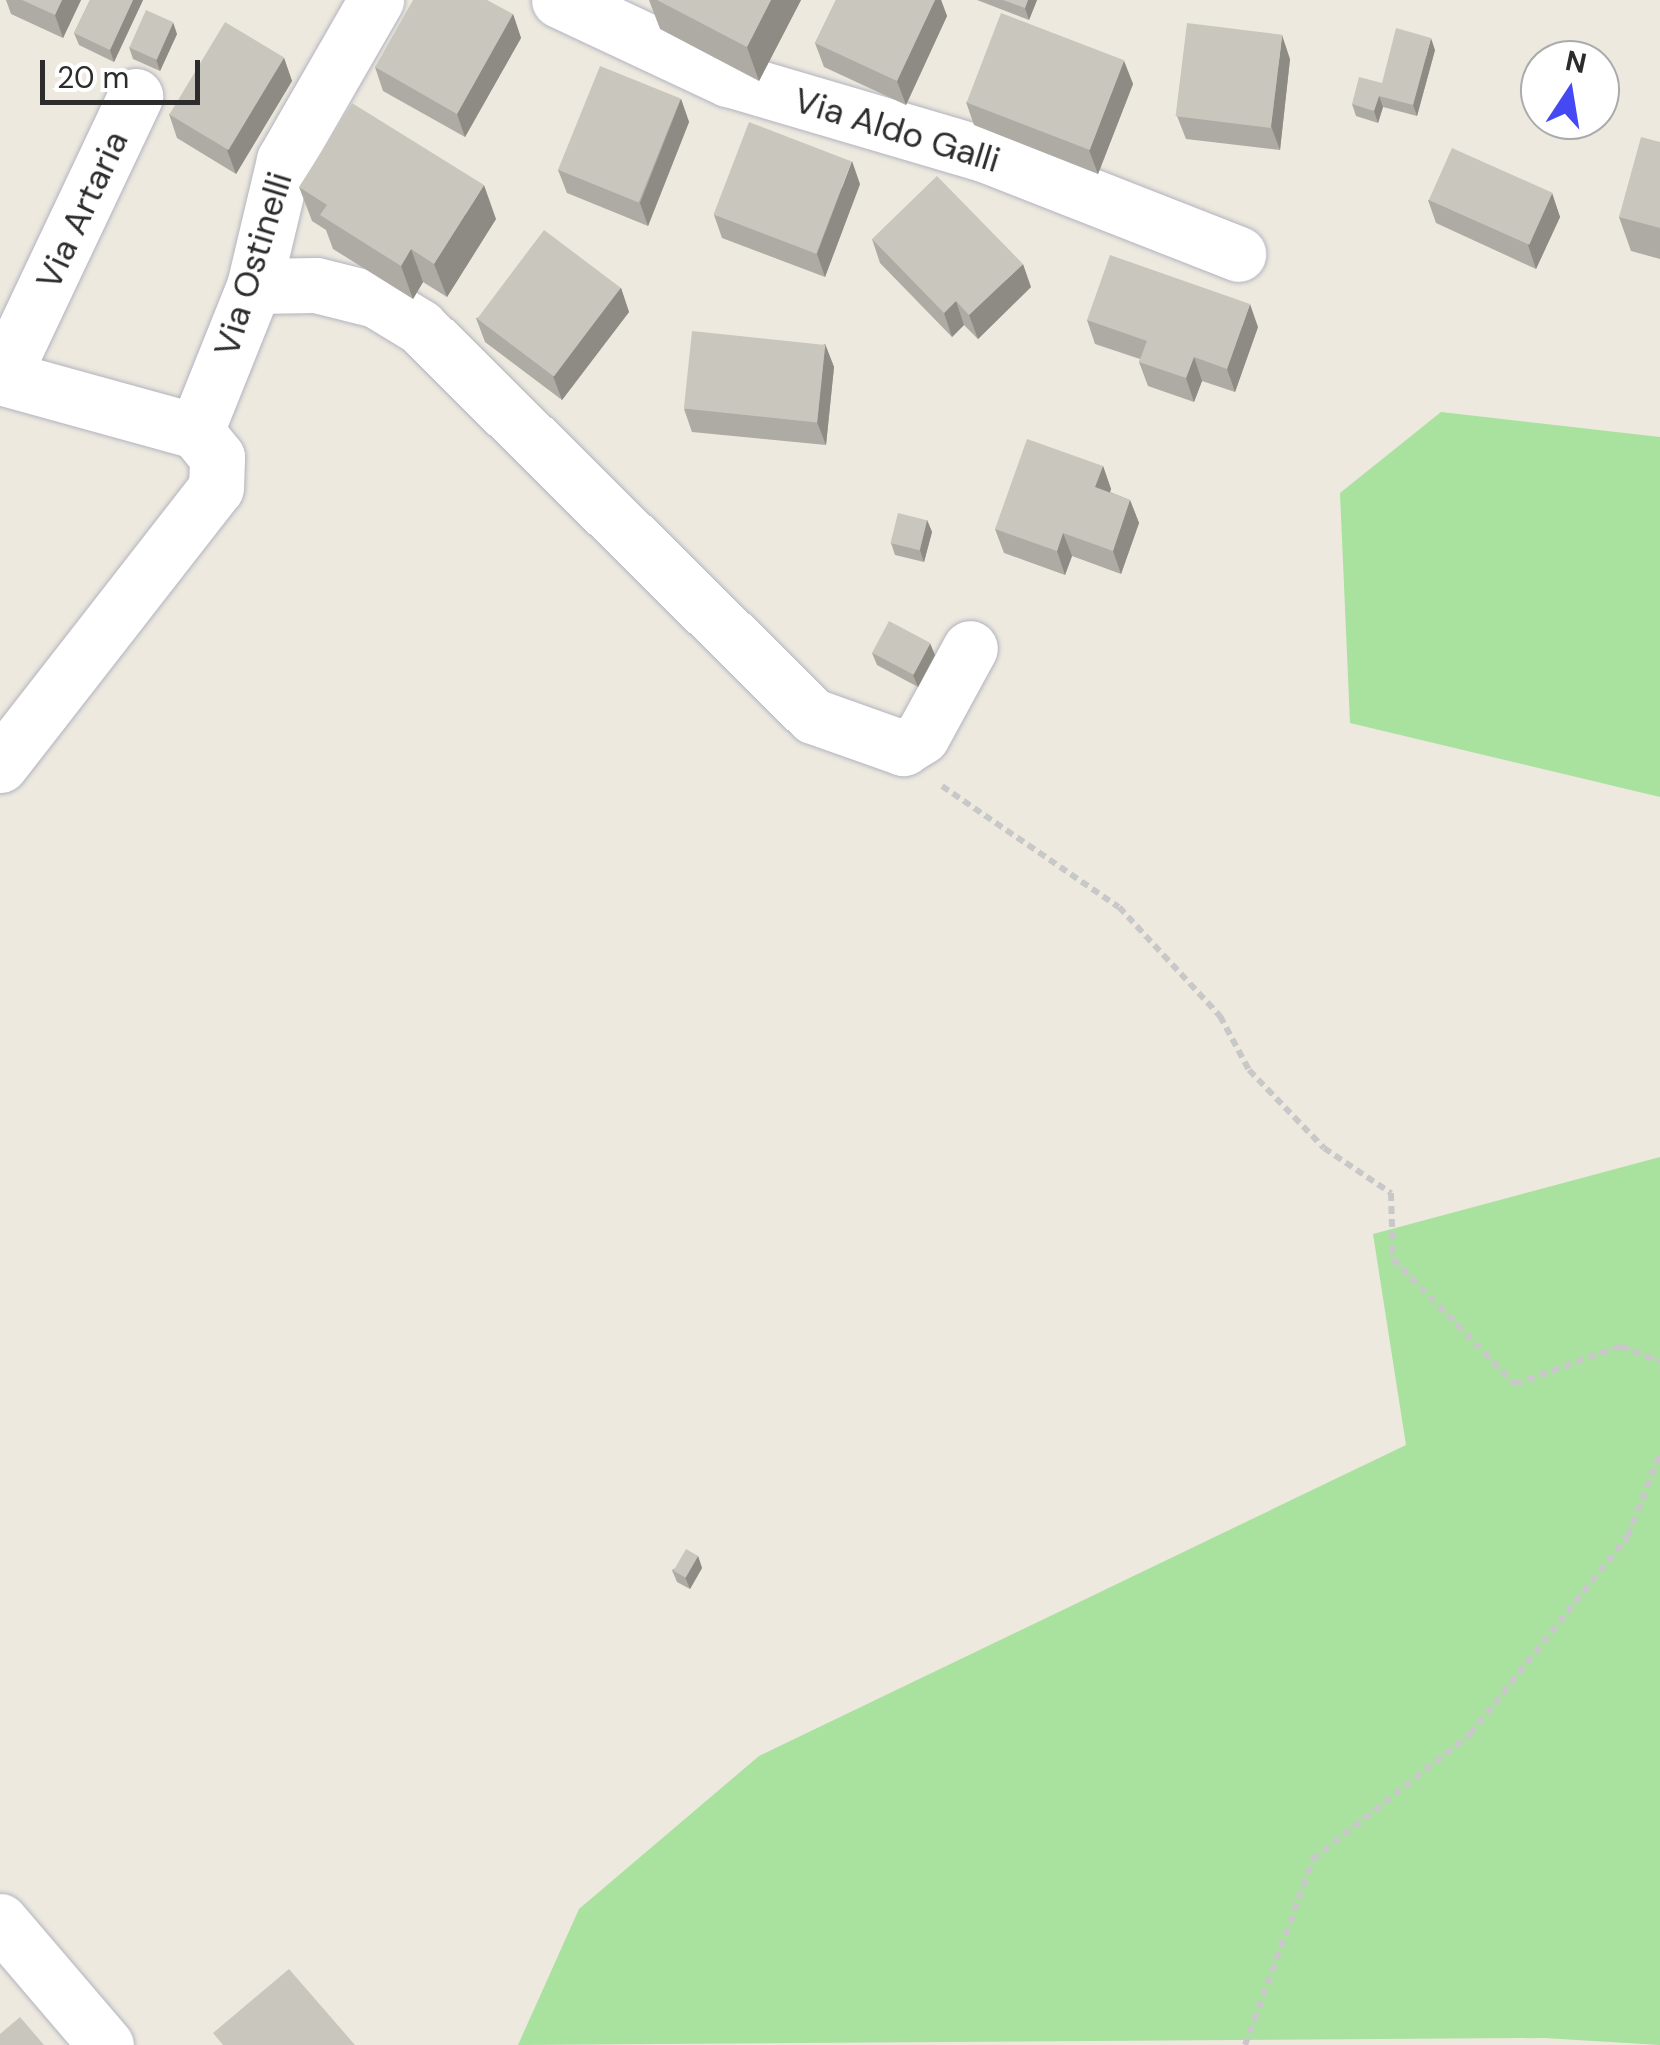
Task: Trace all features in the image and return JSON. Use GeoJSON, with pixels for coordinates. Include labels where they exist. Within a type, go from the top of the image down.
{"type":"FeatureCollection","features":[{"type":"Feature","properties":{"kind":"street","name":"Via Ostinelli"},"geometry":{"type":"LineString","coordinates":[[196,431],[254,286],[284,160],[376,0]]}},
{"type":"Feature","properties":{"kind":"street","name":"Via Aldo Galli"},"geometry":{"type":"LineString","coordinates":[[559,0],[728,79],[986,156],[1238,254]]}},
{"type":"Feature","properties":{"kind":"street","name":"Via Artaria"},"geometry":{"type":"LineString","coordinates":[[135,96],[1,377],[196,431]]}},
{"type":"Feature","properties":{"kind":"street"},"geometry":{"type":"LineString","coordinates":[[254,286],[316,285],[376,300],[420,327],[813,716],[887,749],[922,736],[970,648]]}},
{"type":"Feature","properties":{"kind":"street"},"geometry":{"type":"LineString","coordinates":[[0,765],[216,488],[218,457],[196,431]]}},
{"type":"Feature","properties":{"kind":"street"},"geometry":{"type":"LineString","coordinates":[[0,1921],[106,2045]]}},
{"type":"Feature","properties":{"kind":"path"},"geometry":{"type":"LineString","coordinates":[[887,749],[1119,907],[1220,1016],[1249,1070],[1324,1148],[1390,1193],[1393,1259],[1515,1384],[1621,1346],[1660,1362]]}},
{"type":"Feature","properties":{"kind":"path"},"geometry":{"type":"LineString","coordinates":[[1245,2045],[1313,1859],[1470,1734],[1628,1536],[1660,1454]]}},
{"type":"Feature","properties":{"kind":"green space"},"geometry":{"type":"Polygon","coordinates":[[[1441,412],[1660,437],[1660,797],[1350,723],[1340,493],[1441,412]]]}},
{"type":"Feature","properties":{"kind":"green space"},"geometry":{"type":"Polygon","coordinates":[[[1660,1157],[1660,2045],[1544,2038],[518,2045],[579,1909],[759,1756],[1406,1445],[1373,1234],[1660,1157]]]}},
{"type":"Feature","properties":{"kind":"building"},"geometry":{"type":"Polygon","coordinates":[[[22,0],[62,0],[55,15],[22,0]]]}},
{"type":"Feature","properties":{"kind":"building"},"geometry":{"type":"Polygon","coordinates":[[[90,0],[133,0],[110,50],[74,33],[90,0]]]}},
{"type":"Feature","properties":{"kind":"building"},"geometry":{"type":"Polygon","coordinates":[[[413,0],[487,0],[513,14],[457,114],[375,67],[413,0]]]}},
{"type":"Feature","properties":{"kind":"building"},"geometry":{"type":"Polygon","coordinates":[[[657,0],[771,0],[747,47],[657,0]]]}},
{"type":"Feature","properties":{"kind":"building"},"geometry":{"type":"Polygon","coordinates":[[[836,0],[935,0],[897,81],[815,43],[836,0]]]}},
{"type":"Feature","properties":{"kind":"building"},"geometry":{"type":"Polygon","coordinates":[[[1003,0],[1028,0],[1025,8],[1003,0]]]}},
{"type":"Feature","properties":{"kind":"building"},"geometry":{"type":"Polygon","coordinates":[[[146,10],[173,22],[157,60],[129,47],[146,10]]]}},
{"type":"Feature","properties":{"kind":"building"},"geometry":{"type":"Polygon","coordinates":[[[1001,13],[1124,60],[1090,150],[967,103],[1001,13]]]}},
{"type":"Feature","properties":{"kind":"building"},"geometry":{"type":"Polygon","coordinates":[[[225,22],[284,58],[229,150],[169,115],[225,22]]]}},
{"type":"Feature","properties":{"kind":"building"},"geometry":{"type":"Polygon","coordinates":[[[1187,23],[1282,35],[1271,128],[1176,116],[1187,23]]]}},
{"type":"Feature","properties":{"kind":"building"},"geometry":{"type":"Polygon","coordinates":[[[1396,28],[1431,38],[1413,105],[1379,96],[1374,111],[1352,104],[1359,77],[1382,83],[1396,28]]]}},
{"type":"Feature","properties":{"kind":"building"},"geometry":{"type":"Polygon","coordinates":[[[600,66],[681,99],[639,202],[558,170],[600,66]]]}},
{"type":"Feature","properties":{"kind":"building"},"geometry":{"type":"Polygon","coordinates":[[[352,103],[484,185],[434,264],[411,249],[401,266],[320,215],[327,205],[299,187],[352,103]]]}},
{"type":"Feature","properties":{"kind":"building"},"geometry":{"type":"Polygon","coordinates":[[[749,122],[852,161],[816,254],[714,214],[749,122]]]}},
{"type":"Feature","properties":{"kind":"building"},"geometry":{"type":"Polygon","coordinates":[[[1641,137],[1660,142],[1660,228],[1619,217],[1641,137]]]}},
{"type":"Feature","properties":{"kind":"building"},"geometry":{"type":"Polygon","coordinates":[[[1452,148],[1552,193],[1529,245],[1429,200],[1452,148]]]}},
{"type":"Feature","properties":{"kind":"building"},"geometry":{"type":"Polygon","coordinates":[[[937,176],[1023,264],[969,315],[956,301],[944,313],[872,239],[937,176]]]}},
{"type":"Feature","properties":{"kind":"building"},"geometry":{"type":"Polygon","coordinates":[[[544,230],[621,288],[554,376],[477,319],[544,230]]]}},
{"type":"Feature","properties":{"kind":"building"},"geometry":{"type":"Polygon","coordinates":[[[1110,255],[1250,304],[1227,369],[1194,357],[1186,378],[1139,362],[1147,341],[1087,320],[1110,255]]]}},
{"type":"Feature","properties":{"kind":"building"},"geometry":{"type":"Polygon","coordinates":[[[692,331],[825,345],[817,423],[684,409],[692,331]]]}},
{"type":"Feature","properties":{"kind":"building"},"geometry":{"type":"Polygon","coordinates":[[[1027,439],[1103,466],[1095,487],[1130,500],[1113,551],[1063,533],[1057,551],[995,529],[1027,439]]]}},
{"type":"Feature","properties":{"kind":"building"},"geometry":{"type":"Polygon","coordinates":[[[898,513],[927,520],[920,550],[891,543],[898,513]]]}},
{"type":"Feature","properties":{"kind":"building"},"geometry":{"type":"Polygon","coordinates":[[[889,621],[930,643],[914,675],[872,653],[889,621]]]}},
{"type":"Feature","properties":{"kind":"building"},"geometry":{"type":"Polygon","coordinates":[[[686,1549],[698,1556],[686,1578],[674,1571],[686,1549]]]}},
{"type":"Feature","properties":{"kind":"building"},"geometry":{"type":"Polygon","coordinates":[[[289,1969],[355,2045],[223,2045],[213,2033],[289,1969]]]}},
{"type":"Feature","properties":{"kind":"building"},"geometry":{"type":"Polygon","coordinates":[[[20,2017],[44,2045],[0,2045],[0,2034],[20,2017]]]}}]}
